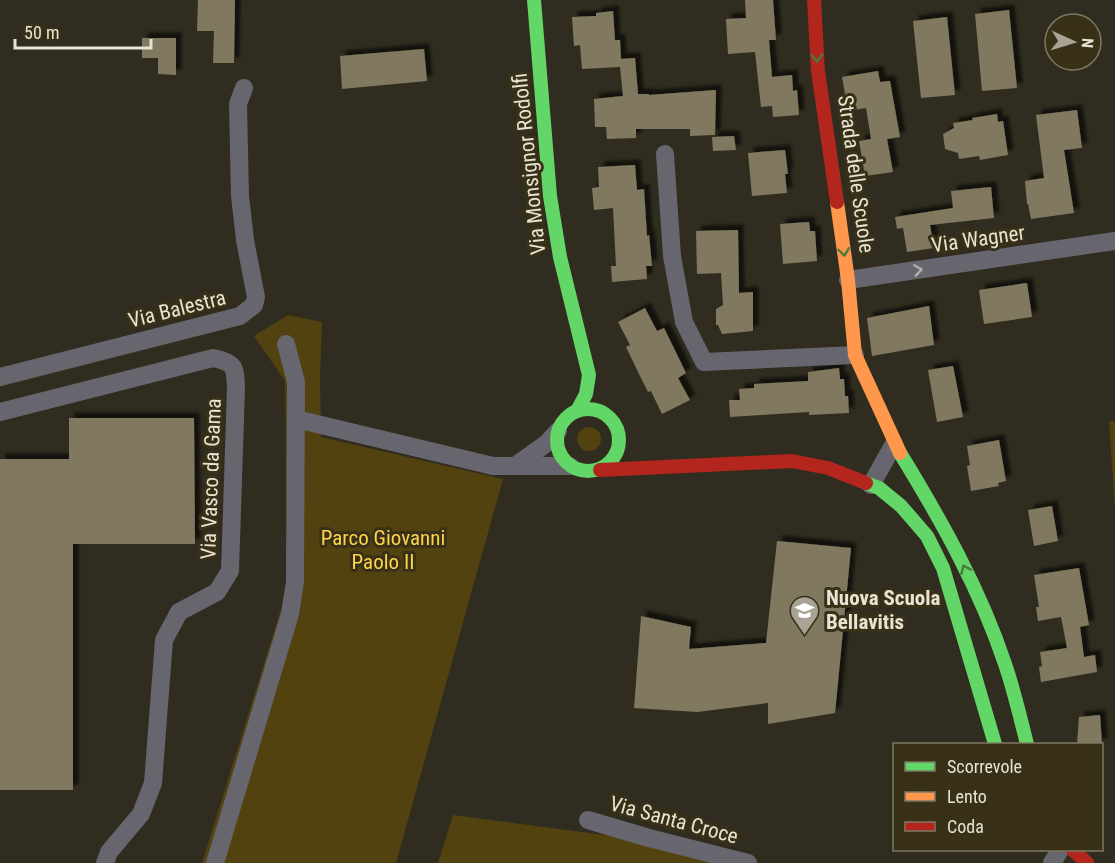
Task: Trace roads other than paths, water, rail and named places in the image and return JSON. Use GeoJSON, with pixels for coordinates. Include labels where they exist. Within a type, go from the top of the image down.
{"type":"FeatureCollection","features":[{"type":"Feature","properties":{"kind":"street","name":"Via Monsignor Rodolfi"},"geometry":{"type":"LineString","coordinates":[[534,0],[550,196],[560,257],[589,375],[586,394],[577,411],[562,423],[558,432]]}},
{"type":"Feature","properties":{"kind":"street","name":"Strada delle Scuole"},"geometry":{"type":"LineString","coordinates":[[814,0],[818,71],[848,280],[855,355],[894,444],[908,463],[953,543],[989,623],[1005,664],[1027,743]]}},
{"type":"Feature","properties":{"kind":"street","name":"Via Balestra"},"geometry":{"type":"LineString","coordinates":[[0,377],[240,316],[254,305],[255,287],[245,240],[240,196],[238,104],[244,88]]}},
{"type":"Feature","properties":{"kind":"street"},"geometry":{"type":"LineString","coordinates":[[664,154],[672,256],[684,322],[704,362],[855,355]]}},
{"type":"Feature","properties":{"kind":"street","name":"Via Wagner"},"geometry":{"type":"LineString","coordinates":[[848,280],[1115,241]]}},
{"type":"Feature","properties":{"kind":"street"},"geometry":{"type":"LineString","coordinates":[[215,863],[290,614],[295,582],[296,382],[286,344]]}},
{"type":"Feature","properties":{"kind":"street","name":"Via Monsignor Rodolfi"},"geometry":{"type":"LineString","coordinates":[[586,357],[598,386],[605,414],[634,453],[652,466]]}},
{"type":"Feature","properties":{"kind":"street","name":"Via Vasco da Gama"},"geometry":{"type":"LineString","coordinates":[[0,412],[213,358],[230,362],[235,369],[237,388],[230,571],[217,592],[179,612],[164,640],[153,783],[141,814],[109,852],[105,863]]}},
{"type":"Feature","properties":{"kind":"street"},"geometry":{"type":"LineString","coordinates":[[577,411],[586,409],[605,414]]}},
{"type":"Feature","properties":{"kind":"street"},"geometry":{"type":"LineString","coordinates":[[296,419],[493,466],[570,466],[590,472],[652,466],[792,461],[828,468],[871,485],[888,495],[927,536],[944,568],[995,743]]}},
{"type":"Feature","properties":{"kind":"street"},"geometry":{"type":"LineString","coordinates":[[515,466],[547,443],[558,432]]}},
{"type":"Feature","properties":{"kind":"street"},"geometry":{"type":"LineString","coordinates":[[558,432],[559,451],[570,466]]}},
{"type":"Feature","properties":{"kind":"street"},"geometry":{"type":"LineString","coordinates":[[600,470],[616,455],[620,440],[619,433]]}},
{"type":"Feature","properties":{"kind":"street"},"geometry":{"type":"LineString","coordinates":[[871,485],[894,444]]}},
{"type":"Feature","properties":{"kind":"street"},"geometry":{"type":"LineString","coordinates":[[965,643],[981,634],[989,623]]}},
{"type":"Feature","properties":{"kind":"street","name":"Via Santa Croce"},"geometry":{"type":"LineString","coordinates":[[588,820],[748,863]]}},
{"type":"Feature","properties":{"kind":"street"},"geometry":{"type":"LineString","coordinates":[[1075,851],[1087,863]]}},
{"type":"Feature","properties":{"kind":"place","name":"Nuova Scuola Bellavitis"},"geometry":{"type":"Point","coordinates":[805,636]}},
{"type":"Feature","properties":{"kind":"park label","name":"Parco Giovanni Paolo II"},"geometry":{"type":"Point","coordinates":[383,550]}}]}
